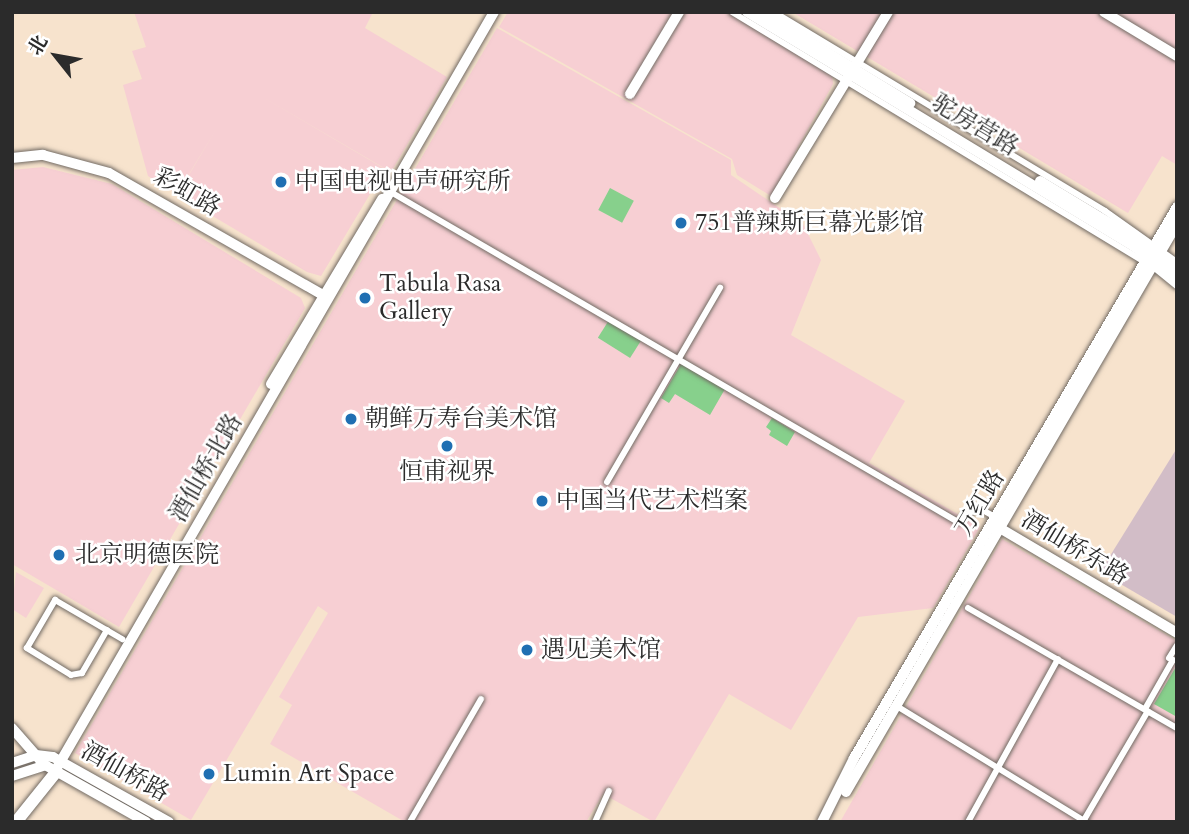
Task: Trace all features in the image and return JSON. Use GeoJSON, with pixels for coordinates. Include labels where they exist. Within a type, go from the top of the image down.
{"type":"FeatureCollection","features":[{"type":"Feature","properties":{"kind":"highway"},"geometry":{"type":"LineString","coordinates":[[16,822],[54,763]]}},
{"type":"Feature","properties":{"kind":"main road"},"geometry":{"type":"LineString","coordinates":[[12,763],[36,755],[54,763]]}},
{"type":"Feature","properties":{"kind":"main road"},"geometry":{"type":"LineString","coordinates":[[12,776],[54,763]]}},
{"type":"Feature","properties":{"kind":"main road","name":"酒仙桥路"},"geometry":{"type":"LineString","coordinates":[[54,763],[146,822]]}},
{"type":"Feature","properties":{"kind":"main road","name":"酒仙桥路"},"geometry":{"type":"LineString","coordinates":[[54,763],[169,822]]}},
{"type":"Feature","properties":{"kind":"street","name":"酒仙桥北路"},"geometry":{"type":"LineString","coordinates":[[54,763],[326,297],[374,208],[389,191],[494,12]]}},
{"type":"Feature","properties":{"kind":"street"},"geometry":{"type":"LineString","coordinates":[[630,94],[679,12]]}},
{"type":"Feature","properties":{"kind":"street"},"geometry":{"type":"LineString","coordinates":[[732,12],[852,72],[1153,255],[1177,262]]}},
{"type":"Feature","properties":{"kind":"street","name":"驼房营路"},"geometry":{"type":"LineString","coordinates":[[747,12],[852,72],[1177,270]]}},
{"type":"Feature","properties":{"kind":"street","name":"驼房营路"},"geometry":{"type":"LineString","coordinates":[[761,12],[852,72]]}},
{"type":"Feature","properties":{"kind":"street"},"geometry":{"type":"LineString","coordinates":[[774,12],[852,72]]}},
{"type":"Feature","properties":{"kind":"street"},"geometry":{"type":"LineString","coordinates":[[775,198],[888,12]]}},
{"type":"Feature","properties":{"kind":"street"},"geometry":{"type":"LineString","coordinates":[[1104,12],[1177,56]]}},
{"type":"Feature","properties":{"kind":"street","name":"彩虹路"},"geometry":{"type":"LineString","coordinates":[[12,158],[43,155],[109,173],[146,190],[326,297]]}},
{"type":"Feature","properties":{"kind":"street"},"geometry":{"type":"LineString","coordinates":[[389,191],[680,357],[958,522],[977,507],[998,522]]}},
{"type":"Feature","properties":{"kind":"street","name":"万红路"},"geometry":{"type":"LineString","coordinates":[[829,822],[998,522],[1153,255],[1177,207]]}},
{"type":"Feature","properties":{"kind":"street","name":"万红路"},"geometry":{"type":"LineString","coordinates":[[1153,255],[1177,224]]}},
{"type":"Feature","properties":{"kind":"street"},"geometry":{"type":"LineString","coordinates":[[1153,255],[1177,286]]}},
{"type":"Feature","properties":{"kind":"street","name":"驼房营路"},"geometry":{"type":"LineString","coordinates":[[1153,255],[1177,279]]}},
{"type":"Feature","properties":{"kind":"street"},"geometry":{"type":"LineString","coordinates":[[607,482],[720,288]]}},
{"type":"Feature","properties":{"kind":"street","name":"酒仙桥北路"},"geometry":{"type":"LineString","coordinates":[[54,763],[122,639],[326,297]]}},
{"type":"Feature","properties":{"kind":"street","name":"万红路"},"geometry":{"type":"LineString","coordinates":[[822,822],[854,758],[998,522]]}},
{"type":"Feature","properties":{"kind":"street","name":"酒仙桥东路"},"geometry":{"type":"LineString","coordinates":[[998,522],[1177,626]]}},
{"type":"Feature","properties":{"kind":"street","name":"酒仙桥东路"},"geometry":{"type":"LineString","coordinates":[[998,522],[1177,633]]}},
{"type":"Feature","properties":{"kind":"street"},"geometry":{"type":"LineString","coordinates":[[107,630],[82,673],[71,675],[27,648],[55,600],[107,630],[122,639]]}},
{"type":"Feature","properties":{"kind":"street"},"geometry":{"type":"LineString","coordinates":[[968,608],[1177,728]]}},
{"type":"Feature","properties":{"kind":"street"},"geometry":{"type":"LineString","coordinates":[[895,705],[1085,821],[1173,660],[1169,658],[1177,645]]}},
{"type":"Feature","properties":{"kind":"street"},"geometry":{"type":"LineString","coordinates":[[968,822],[1059,659]]}},
{"type":"Feature","properties":{"kind":"street"},"geometry":{"type":"LineString","coordinates":[[410,822],[481,699]]}},
{"type":"Feature","properties":{"kind":"street"},"geometry":{"type":"LineString","coordinates":[[12,728],[36,755]]}},
{"type":"Feature","properties":{"kind":"street"},"geometry":{"type":"LineString","coordinates":[[595,822],[609,790]]}},
{"type":"Feature","properties":{"kind":"shaded area"},"geometry":{"type":"Polygon","coordinates":[[[134,12],[373,12],[365,28],[447,77],[391,172],[242,85],[385,169],[321,276],[307,272],[177,195],[218,126],[177,194],[148,176],[123,85],[142,79],[132,51],[146,47],[134,12]]]}},
{"type":"Feature","properties":{"kind":"shaded area"},"geometry":{"type":"Polygon","coordinates":[[[508,12],[730,12],[832,73],[833,84],[771,196],[737,175],[732,159],[499,27],[508,12]]]}},
{"type":"Feature","properties":{"kind":"shaded area"},"geometry":{"type":"Polygon","coordinates":[[[792,12],[1177,12],[1177,165],[1162,156],[1128,213],[792,12]]]}},
{"type":"Feature","properties":{"kind":"shaded area"},"geometry":{"type":"Polygon","coordinates":[[[497,28],[731,160],[731,175],[803,224],[821,260],[791,335],[905,401],[869,463],[980,527],[933,608],[858,617],[791,730],[729,694],[654,822],[603,794],[586,822],[405,822],[270,744],[292,705],[279,697],[328,613],[318,606],[191,820],[75,753],[497,28]]]}},
{"type":"Feature","properties":{"kind":"shaded area"},"geometry":{"type":"Polygon","coordinates":[[[43,167],[112,184],[301,298],[305,308],[119,627],[12,564],[12,170],[43,167]]]}},
{"type":"Feature","properties":{"kind":"shaded area"},"geometry":{"type":"Polygon","coordinates":[[[1177,448],[1177,617],[1100,572],[1177,448]]]}},
{"type":"Feature","properties":{"kind":"shaded area"},"geometry":{"type":"Polygon","coordinates":[[[1002,539],[1177,641],[1177,822],[840,822],[1002,539]]]}},
{"type":"Feature","properties":{"kind":"shaded area"},"geometry":{"type":"Polygon","coordinates":[[[16,572],[44,588],[26,618],[12,609],[16,572]]]}},
{"type":"Feature","properties":{"kind":"green space"},"geometry":{"type":"Polygon","coordinates":[[[610,188],[634,201],[622,223],[598,210],[610,188]]]}},
{"type":"Feature","properties":{"kind":"green space"},"geometry":{"type":"Polygon","coordinates":[[[609,320],[641,340],[630,358],[598,338],[609,320]]]}},
{"type":"Feature","properties":{"kind":"green space"},"geometry":{"type":"Polygon","coordinates":[[[681,364],[725,389],[710,415],[675,394],[669,403],[661,398],[681,364]]]}},
{"type":"Feature","properties":{"kind":"green space"},"geometry":{"type":"Polygon","coordinates":[[[772,418],[795,432],[787,446],[769,435],[771,431],[766,427],[772,418]]]}},
{"type":"Feature","properties":{"kind":"green space"},"geometry":{"type":"Polygon","coordinates":[[[1177,665],[1177,717],[1154,704],[1177,665]]]}},
{"type":"Feature","properties":{"kind":"place","name":"中国电视电声研究所"},"geometry":{"type":"Point","coordinates":[281,182]}},
{"type":"Feature","properties":{"kind":"place","name":"751普辣斯巨幕光影馆"},"geometry":{"type":"Point","coordinates":[681,223]}},
{"type":"Feature","properties":{"kind":"place","name":"Tabula Rasa Gallery"},"geometry":{"type":"Point","coordinates":[365,298]}},
{"type":"Feature","properties":{"kind":"place","name":"朝鲜万寿台美术馆"},"geometry":{"type":"Point","coordinates":[351,419]}},
{"type":"Feature","properties":{"kind":"place","name":"恒甫视界"},"geometry":{"type":"Point","coordinates":[447,446]}},
{"type":"Feature","properties":{"kind":"place","name":"中国当代艺术档案"},"geometry":{"type":"Point","coordinates":[542,501]}},
{"type":"Feature","properties":{"kind":"place","name":"北京明德医院"},"geometry":{"type":"Point","coordinates":[59,555]}},
{"type":"Feature","properties":{"kind":"place","name":"遇见美术馆"},"geometry":{"type":"Point","coordinates":[527,650]}},
{"type":"Feature","properties":{"kind":"place","name":"Lumin Art Space"},"geometry":{"type":"Point","coordinates":[209,774]}}]}
